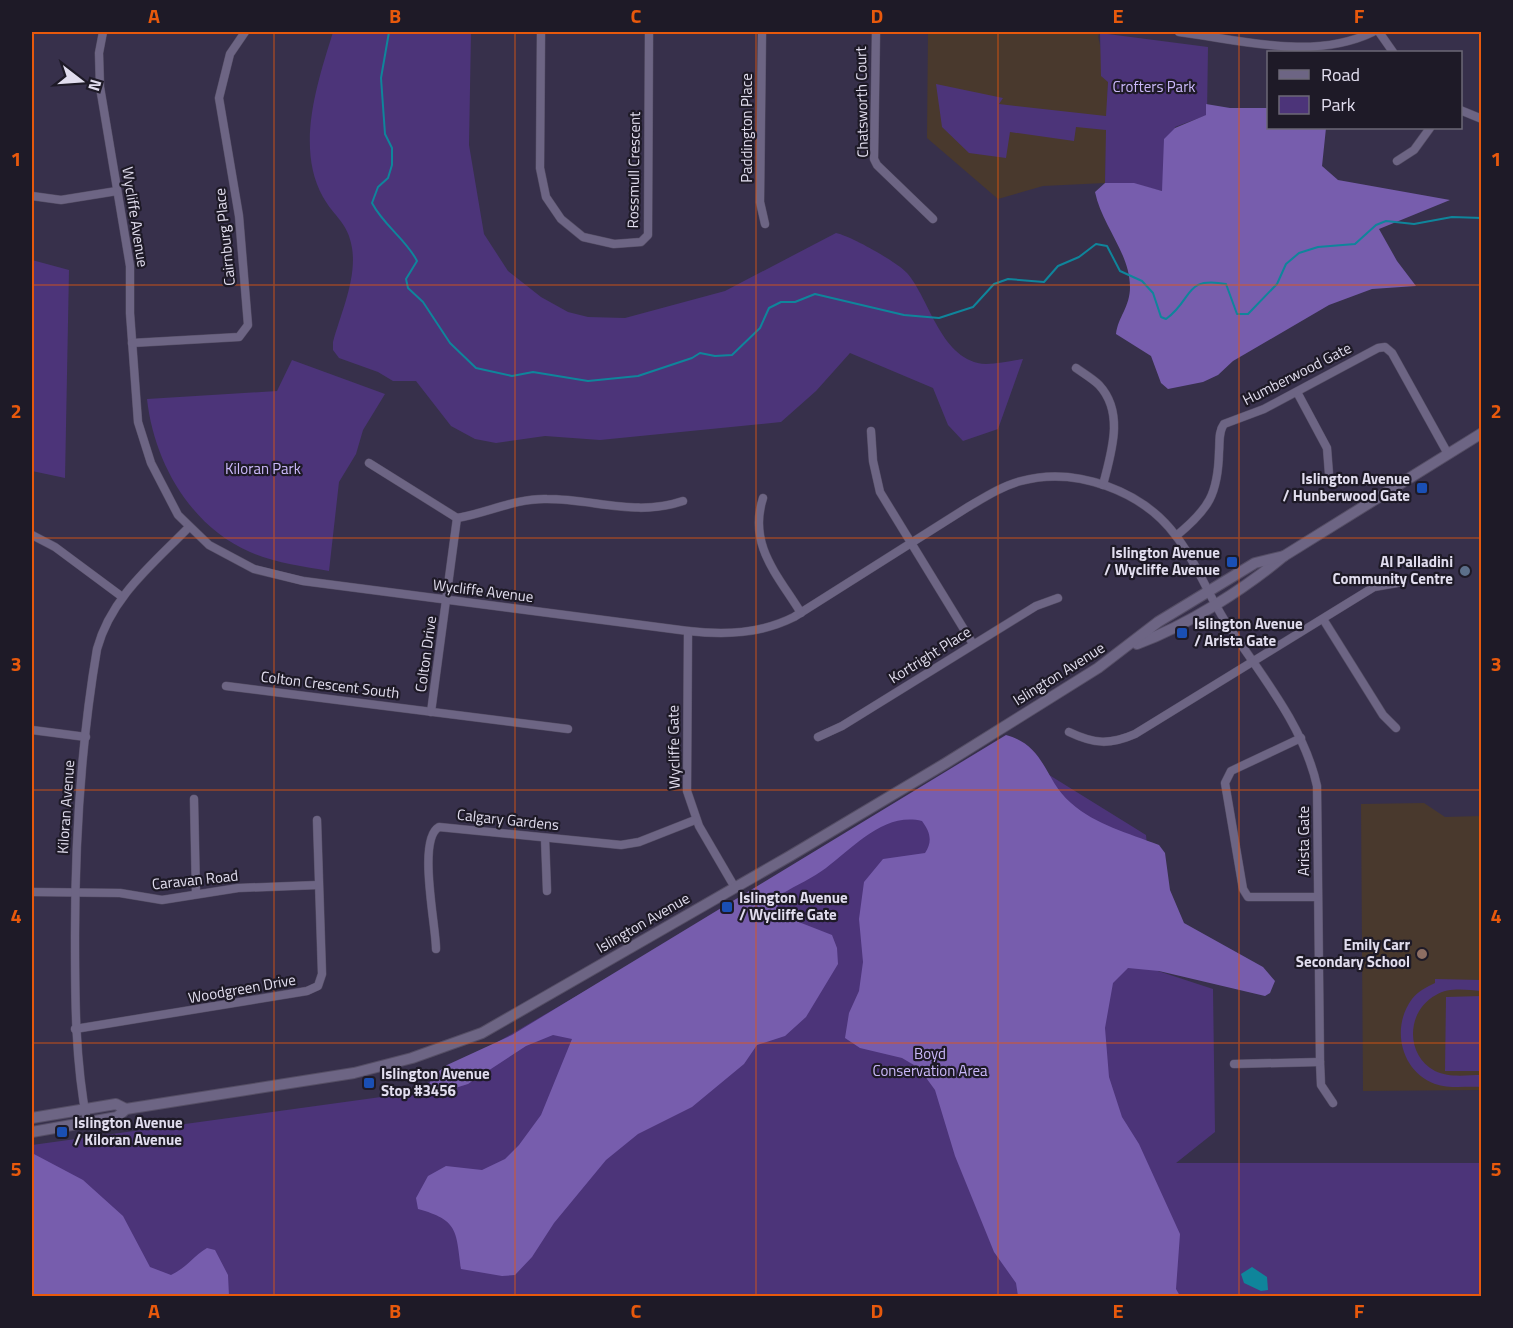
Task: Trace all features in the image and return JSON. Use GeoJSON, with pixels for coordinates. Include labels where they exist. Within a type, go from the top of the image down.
{"type":"FeatureCollection","features":[{"type":"Feature","properties":{"kind":"main road","name":"Islington Avenue"},"geometry":{"type":"LineString","coordinates":[[1129,647],[1165,634],[1261,575],[1284,556],[1482,433]]}},
{"type":"Feature","properties":{"kind":"main road","name":"Islington Avenue"},"geometry":{"type":"LineString","coordinates":[[32,1132],[117,1117],[126,1109],[347,1074],[454,1044],[530,1007],[936,768],[1129,647],[1158,622],[1209,590],[1255,563],[1284,556]]}},
{"type":"Feature","properties":{"kind":"main road","name":"Islington Avenue"},"geometry":{"type":"LineString","coordinates":[[32,1118],[116,1104],[126,1109]]}},
{"type":"Feature","properties":{"kind":"street","name":"Wycliffe Avenue"},"geometry":{"type":"LineString","coordinates":[[103,32],[99,53],[100,87],[130,266],[132,343],[138,422],[151,463],[178,515],[223,555],[266,574],[303,581],[688,631],[729,633],[756,631],[775,626],[801,613],[993,492],[1021,481],[1047,476],[1102,485],[1147,507],[1176,536],[1215,603]]}},
{"type":"Feature","properties":{"kind":"street","name":"Cairnburg Place"},"geometry":{"type":"LineString","coordinates":[[132,343],[239,337],[248,325],[239,216],[219,98],[230,54],[245,32]]}},
{"type":"Feature","properties":{"kind":"street","name":"Rossmull Crescent"},"geometry":{"type":"LineString","coordinates":[[541,32],[540,168],[546,197],[561,219],[577,233],[592,240],[624,244],[641,242],[648,235],[649,32]]}},
{"type":"Feature","properties":{"kind":"street","name":"Paddington Place"},"geometry":{"type":"LineString","coordinates":[[762,32],[760,202],[765,224]]}},
{"type":"Feature","properties":{"kind":"street","name":"Chatsworth Court"},"geometry":{"type":"LineString","coordinates":[[876,32],[874,159],[876,165],[933,219]]}},
{"type":"Feature","properties":{"kind":"street"},"geometry":{"type":"LineString","coordinates":[[1179,32],[1226,35],[1312,49],[1341,43],[1373,32]]}},
{"type":"Feature","properties":{"kind":"street"},"geometry":{"type":"LineString","coordinates":[[1378,32],[1392,51]]}},
{"type":"Feature","properties":{"kind":"street"},"geometry":{"type":"LineString","coordinates":[[1462,110],[1482,119]]}},
{"type":"Feature","properties":{"kind":"street"},"geometry":{"type":"LineString","coordinates":[[1397,161],[1414,150],[1429,129]]}},
{"type":"Feature","properties":{"kind":"street"},"geometry":{"type":"LineString","coordinates":[[32,196],[61,200],[117,191]]}},
{"type":"Feature","properties":{"kind":"street","name":"Humberwood Gate"},"geometry":{"type":"LineString","coordinates":[[1176,536],[1203,512],[1215,492],[1219,472],[1220,429],[1224,424],[1264,409],[1378,348],[1385,347],[1392,353],[1448,454]]}},
{"type":"Feature","properties":{"kind":"street"},"geometry":{"type":"LineString","coordinates":[[1076,368],[1099,385],[1111,403],[1115,429],[1102,485]]}},
{"type":"Feature","properties":{"kind":"street"},"geometry":{"type":"LineString","coordinates":[[1297,392],[1327,448],[1329,474]]}},
{"type":"Feature","properties":{"kind":"street"},"geometry":{"type":"LineString","coordinates":[[871,431],[873,461],[880,492],[973,644]]}},
{"type":"Feature","properties":{"kind":"street"},"geometry":{"type":"LineString","coordinates":[[369,463],[457,518],[546,498],[639,508],[662,508],[683,501]]}},
{"type":"Feature","properties":{"kind":"street"},"geometry":{"type":"LineString","coordinates":[[763,498],[757,517],[760,544],[801,613]]}},
{"type":"Feature","properties":{"kind":"street","name":"Colton Drive"},"geometry":{"type":"LineString","coordinates":[[431,712],[457,518]]}},
{"type":"Feature","properties":{"kind":"street","name":"Kiloran Avenue"},"geometry":{"type":"LineString","coordinates":[[87,1122],[76,1062],[76,830],[97,649],[106,621],[121,596],[189,527]]}},
{"type":"Feature","properties":{"kind":"street"},"geometry":{"type":"LineString","coordinates":[[32,535],[55,547],[121,596]]}},
{"type":"Feature","properties":{"kind":"street"},"geometry":{"type":"LineString","coordinates":[[1070,732],[1087,741],[1103,744],[1125,738],[1374,587],[1396,583]]}},
{"type":"Feature","properties":{"kind":"street","name":"Kortright Place"},"geometry":{"type":"LineString","coordinates":[[818,737],[842,726],[1036,606],[1058,598]]}},
{"type":"Feature","properties":{"kind":"street","name":"Arista Gate"},"geometry":{"type":"LineString","coordinates":[[1215,603],[1301,738],[1317,786],[1321,1085],[1333,1103]]}},
{"type":"Feature","properties":{"kind":"street"},"geometry":{"type":"LineString","coordinates":[[1323,619],[1383,715],[1396,728]]}},
{"type":"Feature","properties":{"kind":"street","name":"Wycliffe Gate"},"geometry":{"type":"LineString","coordinates":[[688,631],[686,786],[696,819],[734,886]]}},
{"type":"Feature","properties":{"kind":"street","name":"Colton Crescent South"},"geometry":{"type":"LineString","coordinates":[[226,686],[568,729]]}},
{"type":"Feature","properties":{"kind":"street"},"geometry":{"type":"LineString","coordinates":[[32,730],[86,737]]}},
{"type":"Feature","properties":{"kind":"street"},"geometry":{"type":"LineString","coordinates":[[1301,738],[1231,771],[1225,783],[1243,889],[1248,897],[1317,897]]}},
{"type":"Feature","properties":{"kind":"street"},"geometry":{"type":"LineString","coordinates":[[194,799],[196,894]]}},
{"type":"Feature","properties":{"kind":"street","name":"Calgary Gardens"},"geometry":{"type":"LineString","coordinates":[[436,949],[436,926],[428,877],[430,836],[439,827],[621,845],[639,842],[696,819]]}},
{"type":"Feature","properties":{"kind":"street","name":"Woodgreen Drive"},"geometry":{"type":"LineString","coordinates":[[75,1029],[307,991],[318,986],[322,975],[317,820]]}},
{"type":"Feature","properties":{"kind":"street"},"geometry":{"type":"LineString","coordinates":[[545,838],[547,891]]}},
{"type":"Feature","properties":{"kind":"street","name":"Caravan Road"},"geometry":{"type":"LineString","coordinates":[[32,892],[120,893],[149,900],[238,888],[318,885]]}},
{"type":"Feature","properties":{"kind":"street"},"geometry":{"type":"LineString","coordinates":[[1234,1064],[1320,1062]]}},
{"type":"Feature","properties":{"kind":"shaded area"},"geometry":{"type":"Polygon","coordinates":[[[928,32],[1100,33],[1098,36],[1108,82],[1105,183],[1043,186],[998,199],[927,138],[928,32]]]}},
{"type":"Feature","properties":{"kind":"shaded area","name":"Emily Carr Secondary School"},"geometry":{"type":"Polygon","coordinates":[[[1424,803],[1445,817],[1481,816],[1481,1090],[1363,1091],[1361,804],[1424,803]]]}},
{"type":"Feature","properties":{"kind":"green space"},"geometry":{"type":"Polygon","coordinates":[[[333,32],[471,32],[469,145],[484,234],[508,271],[541,297],[568,312],[588,317],[625,318],[725,291],[836,233],[873,250],[907,273],[938,328],[958,353],[971,361],[986,364],[1023,359],[998,429],[963,441],[948,425],[933,388],[850,353],[816,391],[781,422],[600,440],[545,436],[496,443],[475,439],[451,426],[416,381],[393,381],[378,372],[339,358],[333,350],[333,342],[350,283],[352,248],[344,226],[327,204],[315,178],[310,136],[316,93],[333,32]]]}},
{"type":"Feature","properties":{"kind":"green space","name":"Crofters Park"},"geometry":{"type":"Polygon","coordinates":[[[1100,33],[1208,47],[1207,115],[1175,127],[1162,191],[1134,184],[1105,183],[1106,130],[1076,127],[1074,141],[1010,132],[1006,158],[969,153],[942,127],[936,84],[1003,98],[999,104],[1106,116],[1108,82],[1101,76],[1100,33]]]}},
{"type":"Feature","properties":{"kind":"green space"},"geometry":{"type":"Polygon","coordinates":[[[1206,104],[1230,108],[1267,108],[1267,129],[1326,129],[1322,166],[1338,180],[1450,200],[1379,229],[1397,261],[1416,286],[1372,289],[1329,305],[1233,361],[1218,375],[1203,382],[1168,389],[1161,383],[1151,356],[1116,334],[1129,294],[1129,275],[1095,192],[1105,183],[1134,183],[1162,191],[1164,139],[1175,128],[1206,115],[1206,104]]]}},
{"type":"Feature","properties":{"kind":"green space"},"geometry":{"type":"Polygon","coordinates":[[[32,260],[69,270],[65,478],[32,471],[32,260]]]}},
{"type":"Feature","properties":{"kind":"green space","name":"Kiloran Park"},"geometry":{"type":"Polygon","coordinates":[[[292,360],[385,394],[363,430],[356,454],[339,482],[329,571],[259,556],[229,541],[210,526],[193,509],[179,489],[167,468],[151,423],[147,399],[277,391],[292,360]]]}},
{"type":"Feature","properties":{"kind":"green space"},"geometry":{"type":"Polygon","coordinates":[[[1006,735],[1019,740],[1037,755],[1062,794],[1081,811],[1113,828],[1159,845],[1165,853],[1170,890],[1184,923],[1263,967],[1275,981],[1270,993],[1265,996],[1159,971],[1128,968],[1113,983],[1105,1028],[1109,1077],[1122,1117],[1139,1144],[1180,1234],[1176,1289],[1180,1296],[1018,1296],[1016,1283],[994,1252],[955,1156],[935,1090],[919,1068],[902,1058],[860,1048],[845,1038],[849,1013],[859,991],[863,962],[859,919],[864,882],[883,859],[925,853],[930,841],[929,833],[922,821],[908,820],[882,826],[870,833],[821,872],[782,894],[776,910],[786,917],[832,935],[837,948],[838,964],[806,1017],[785,1036],[757,1045],[744,1064],[692,1107],[638,1134],[606,1160],[554,1223],[532,1257],[515,1275],[502,1276],[461,1269],[453,1228],[441,1218],[418,1209],[416,1198],[428,1176],[446,1166],[482,1170],[505,1159],[519,1145],[541,1115],[572,1039],[553,1035],[526,1046],[468,1084],[439,1093],[426,1091],[433,1076],[447,1065],[512,1035],[1006,735]]]}},
{"type":"Feature","properties":{"kind":"green space","name":"Boyd Conservation Area"},"geometry":{"type":"Polygon","coordinates":[[[1004,747],[1146,835],[1158,971],[1213,989],[1215,1132],[1176,1163],[1481,1163],[1481,1296],[32,1296],[32,1145],[410,1093],[1004,747]]]}},
{"type":"Feature","properties":{"kind":"green space"},"geometry":{"type":"Polygon","coordinates":[[[1435,979],[1481,980],[1481,991],[1441,992],[1426,1002],[1419,1011],[1413,1033],[1418,1055],[1425,1064],[1446,1075],[1481,1075],[1481,1087],[1440,1086],[1423,1078],[1407,1059],[1402,1047],[1401,1035],[1406,1010],[1414,996],[1435,983],[1435,979]]]}},
{"type":"Feature","properties":{"kind":"green space"},"geometry":{"type":"Polygon","coordinates":[[[1481,996],[1481,1071],[1445,1071],[1446,997],[1481,996]]]}},
{"type":"Feature","properties":{"kind":"green space"},"geometry":{"type":"Polygon","coordinates":[[[32,1153],[83,1180],[123,1216],[150,1267],[171,1275],[207,1248],[215,1250],[228,1275],[229,1296],[32,1296],[32,1153]]]}},
{"type":"Feature","properties":{"kind":"water"},"geometry":{"type":"Polygon","coordinates":[[[1252,1267],[1267,1277],[1268,1290],[1261,1291],[1244,1283],[1241,1274],[1252,1267]]]}},
{"type":"Feature","properties":{"kind":"waterway"},"geometry":{"type":"LineString","coordinates":[[389,32],[381,78],[385,134],[392,148],[392,165],[388,178],[378,187],[372,203],[417,261],[406,279],[408,288],[423,302],[450,343],[476,368],[512,376],[533,372],[588,381],[638,376],[692,358],[700,353],[715,356],[732,355],[760,328],[769,308],[781,302],[795,302],[815,294],[904,315],[939,318],[973,307],[994,284],[1008,279],[1044,282],[1058,266],[1079,257],[1096,244],[1107,246],[1120,271],[1142,281],[1153,293],[1161,317],[1166,319],[1196,286],[1212,282],[1226,284],[1237,314],[1248,314],[1277,284],[1286,264],[1299,253],[1318,247],[1355,244],[1376,225],[1386,221],[1414,224],[1452,217],[1482,218]]}},
{"type":"Feature","properties":{"kind":"place","name":"Islington Avenue / Hunberwood Gate"},"geometry":{"type":"Point","coordinates":[1422,488]}},
{"type":"Feature","properties":{"kind":"place","name":"Islington Avenue / Wycliffe Avenue"},"geometry":{"type":"Point","coordinates":[1232,562]}},
{"type":"Feature","properties":{"kind":"place","name":"Al Palladini Community Centre"},"geometry":{"type":"Point","coordinates":[1465,571]}},
{"type":"Feature","properties":{"kind":"place","name":"Islington Avenue / Arista Gate"},"geometry":{"type":"Point","coordinates":[1182,633]}},
{"type":"Feature","properties":{"kind":"place","name":"Islington Avenue / Wycliffe Gate"},"geometry":{"type":"Point","coordinates":[727,907]}},
{"type":"Feature","properties":{"kind":"place","name":"Emily Carr Secondary School"},"geometry":{"type":"Point","coordinates":[1422,954]}},
{"type":"Feature","properties":{"kind":"place","name":"Islington Avenue Stop #3456"},"geometry":{"type":"Point","coordinates":[369,1083]}},
{"type":"Feature","properties":{"kind":"place","name":"Islington Avenue / Kiloran Avenue"},"geometry":{"type":"Point","coordinates":[62,1132]}}]}
